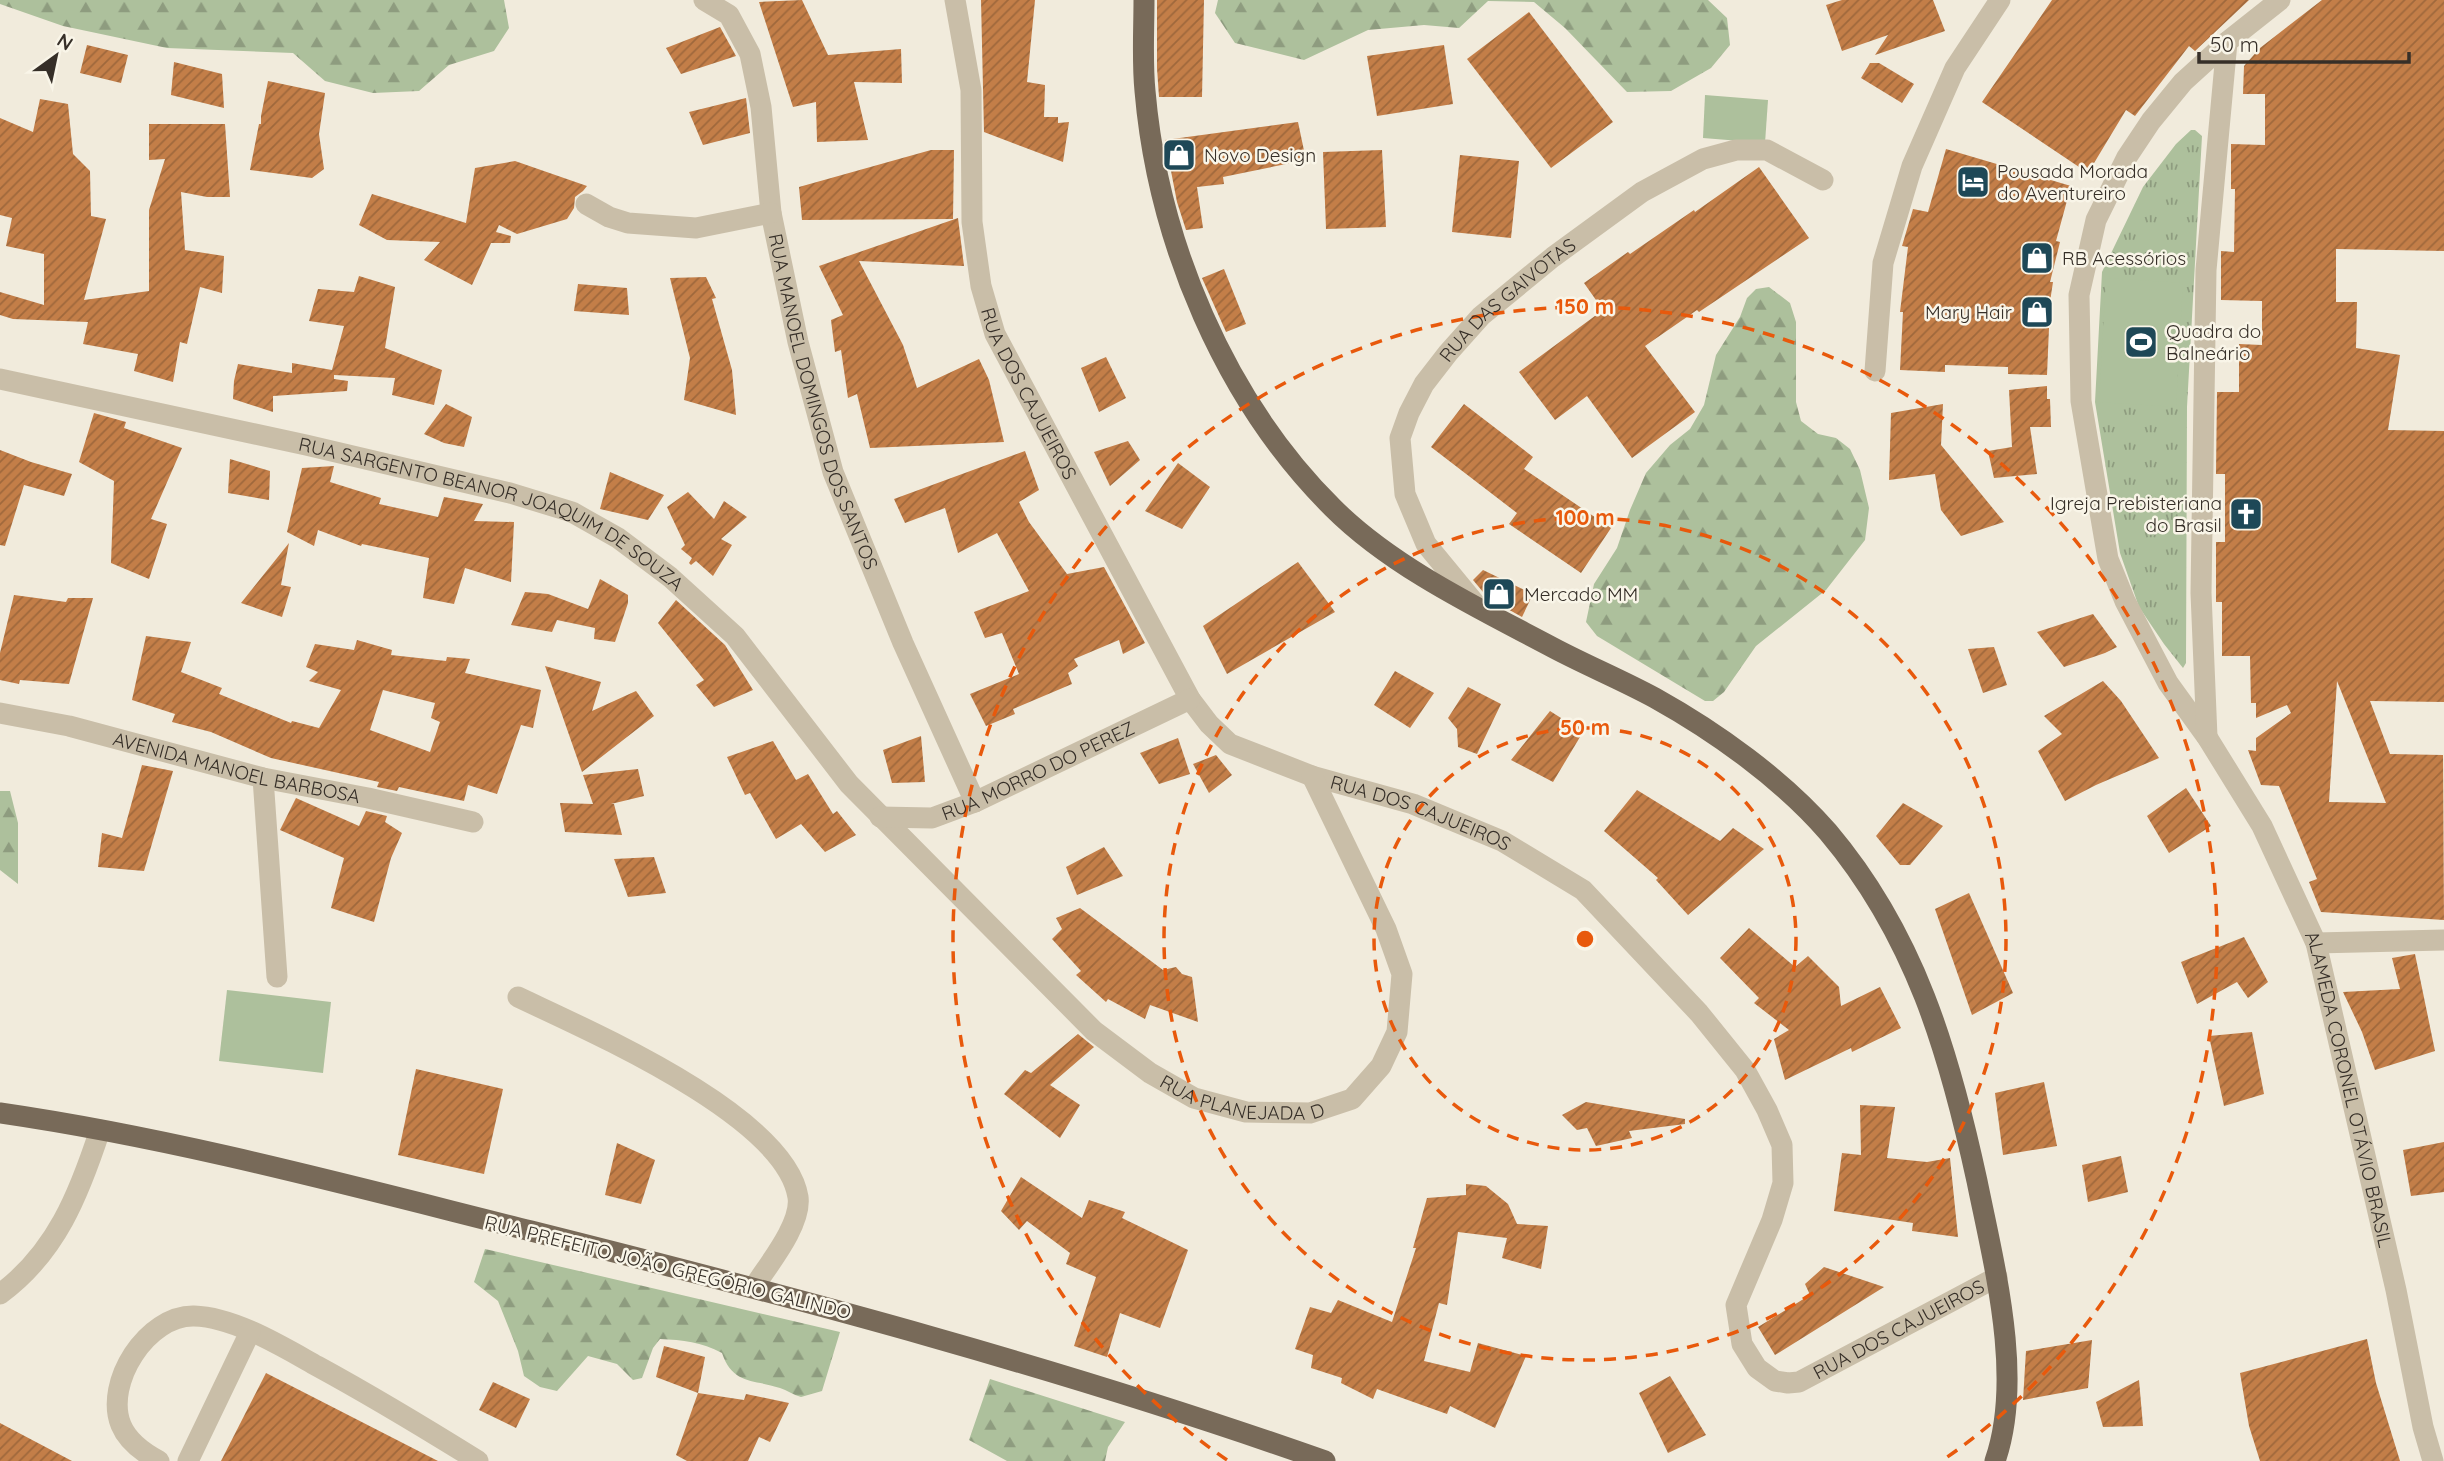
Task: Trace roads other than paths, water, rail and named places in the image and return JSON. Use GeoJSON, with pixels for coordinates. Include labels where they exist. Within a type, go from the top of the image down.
{"type":"FeatureCollection","features":[{"type":"Feature","properties":{"kind":"main road"},"geometry":{"type":"LineString","coordinates":[[1144,0],[1144,90],[1158,185],[1195,303],[1234,377],[1279,448],[1334,510],[1396,560],[1552,647],[1654,697],[1710,732],[1767,774],[1842,850],[1866,881],[1893,925],[1922,988],[1947,1059],[1965,1126],[1997,1277],[2004,1324],[2006,1394],[2000,1445],[1995,1461]]}},
{"type":"Feature","properties":{"kind":"main road","name":"RUA PREFEITO JOÃO GREGÓRIO GALINDO"},"geometry":{"type":"LineString","coordinates":[[0,1113],[166,1143],[754,1287],[894,1326],[1171,1410],[1325,1461]]}},
{"type":"Feature","properties":{"kind":"street","name":"RUA MANOEL DOMINGOS DOS SANTOS"},"geometry":{"type":"LineString","coordinates":[[704,0],[729,15],[750,54],[761,107],[771,213],[798,342],[833,472],[903,643],[975,802]]}},
{"type":"Feature","properties":{"kind":"street","name":"RUA DOS CAJUEIROS"},"geometry":{"type":"LineString","coordinates":[[955,0],[971,90],[972,222],[981,286],[995,334],[1190,699],[1209,724],[1230,744],[1312,776],[1413,804],[1502,841],[1583,890],[1699,1013],[1745,1070],[1768,1111],[1782,1145],[1783,1183],[1772,1220],[1736,1305],[1742,1344],[1756,1367],[1775,1381],[1800,1381],[1997,1277]]}},
{"type":"Feature","properties":{"kind":"street"},"geometry":{"type":"LineString","coordinates":[[1875,371],[1883,263],[1912,166],[1955,68],[2000,0]]}},
{"type":"Feature","properties":{"kind":"street","name":"ALAMEDA CORONEL OTÁVIO BRASIL"},"geometry":{"type":"LineString","coordinates":[[2280,0],[2227,42],[2172,94],[2127,157],[2096,220],[2080,295],[2081,401],[2108,558],[2125,601],[2168,683],[2207,737],[2262,827],[2316,943],[2396,1290],[2423,1427],[2433,1461]]}},
{"type":"Feature","properties":{"kind":"street","name":"ALAMEDA CORONEL OTÁVIO BRASIL"},"geometry":{"type":"LineString","coordinates":[[2207,737],[2201,593],[2206,270],[2227,42]]}},
{"type":"Feature","properties":{"kind":"street","name":"RUA DAS GAIVOTAS"},"geometry":{"type":"LineString","coordinates":[[1477,607],[1426,544],[1405,494],[1400,438],[1424,384],[1448,353],[1481,316],[1553,257],[1642,192],[1703,159],[1736,150],[1767,150],[1823,180]]}},
{"type":"Feature","properties":{"kind":"street"},"geometry":{"type":"LineString","coordinates":[[586,204],[609,217],[628,223],[696,228],[771,213]]}},
{"type":"Feature","properties":{"kind":"street","name":"RUA SARGENTO BEANOR JOAQUIM DE SOUZA"},"geometry":{"type":"LineString","coordinates":[[0,379],[374,461],[510,493],[572,512],[618,538],[670,577],[735,636],[849,784],[880,817]]}},
{"type":"Feature","properties":{"kind":"street","name":"RUA MORRO DO PEREZ"},"geometry":{"type":"LineString","coordinates":[[880,817],[932,818],[975,802],[1190,699]]}},
{"type":"Feature","properties":{"kind":"street","name":"AVENIDA MANOEL BARBOSA"},"geometry":{"type":"LineString","coordinates":[[0,713],[69,726],[263,778],[369,798],[473,822]]}},
{"type":"Feature","properties":{"kind":"street","name":"RUA PLANEJADA D"},"geometry":{"type":"LineString","coordinates":[[880,817],[1094,1031],[1150,1073],[1194,1098],[1246,1112],[1310,1113],[1352,1099],[1381,1066],[1397,1032],[1402,974],[1370,893],[1312,776]]}},
{"type":"Feature","properties":{"kind":"street"},"geometry":{"type":"LineString","coordinates":[[263,778],[277,977]]}},
{"type":"Feature","properties":{"kind":"street"},"geometry":{"type":"LineString","coordinates":[[2316,943],[2444,940]]}},
{"type":"Feature","properties":{"kind":"street"},"geometry":{"type":"LineString","coordinates":[[518,997],[645,1058],[721,1107],[752,1131],[780,1158],[793,1181],[798,1199],[797,1211],[793,1225],[754,1287]]}},
{"type":"Feature","properties":{"kind":"street"},"geometry":{"type":"LineString","coordinates":[[0,1294],[41,1256],[62,1224],[83,1183],[100,1130]]}},
{"type":"Feature","properties":{"kind":"street"},"geometry":{"type":"LineString","coordinates":[[159,1461],[130,1440],[122,1428],[118,1417],[120,1391],[129,1362],[143,1340],[159,1326],[178,1317],[216,1320],[250,1332],[373,1396],[478,1461]]}},
{"type":"Feature","properties":{"kind":"street"},"geometry":{"type":"LineString","coordinates":[[188,1461],[250,1332]]}},
{"type":"Feature","properties":{"kind":"place","name":"Novo Design"},"geometry":{"type":"Point","coordinates":[1179,155]}},
{"type":"Feature","properties":{"kind":"place","name":"Pousada Morada do Aventureiro"},"geometry":{"type":"Point","coordinates":[1973,182]}},
{"type":"Feature","properties":{"kind":"place","name":"RB Acessórios"},"geometry":{"type":"Point","coordinates":[2037,258]}},
{"type":"Feature","properties":{"kind":"place","name":"Mary Hair"},"geometry":{"type":"Point","coordinates":[2037,312]}},
{"type":"Feature","properties":{"kind":"place","name":"Quadra do Balneário"},"geometry":{"type":"Point","coordinates":[2141,342]}},
{"type":"Feature","properties":{"kind":"place","name":"Igreja Prebisteriana do Brasil"},"geometry":{"type":"Point","coordinates":[2246,514]}},
{"type":"Feature","properties":{"kind":"place","name":"Mercado MM"},"geometry":{"type":"Point","coordinates":[1499,594]}}]}
